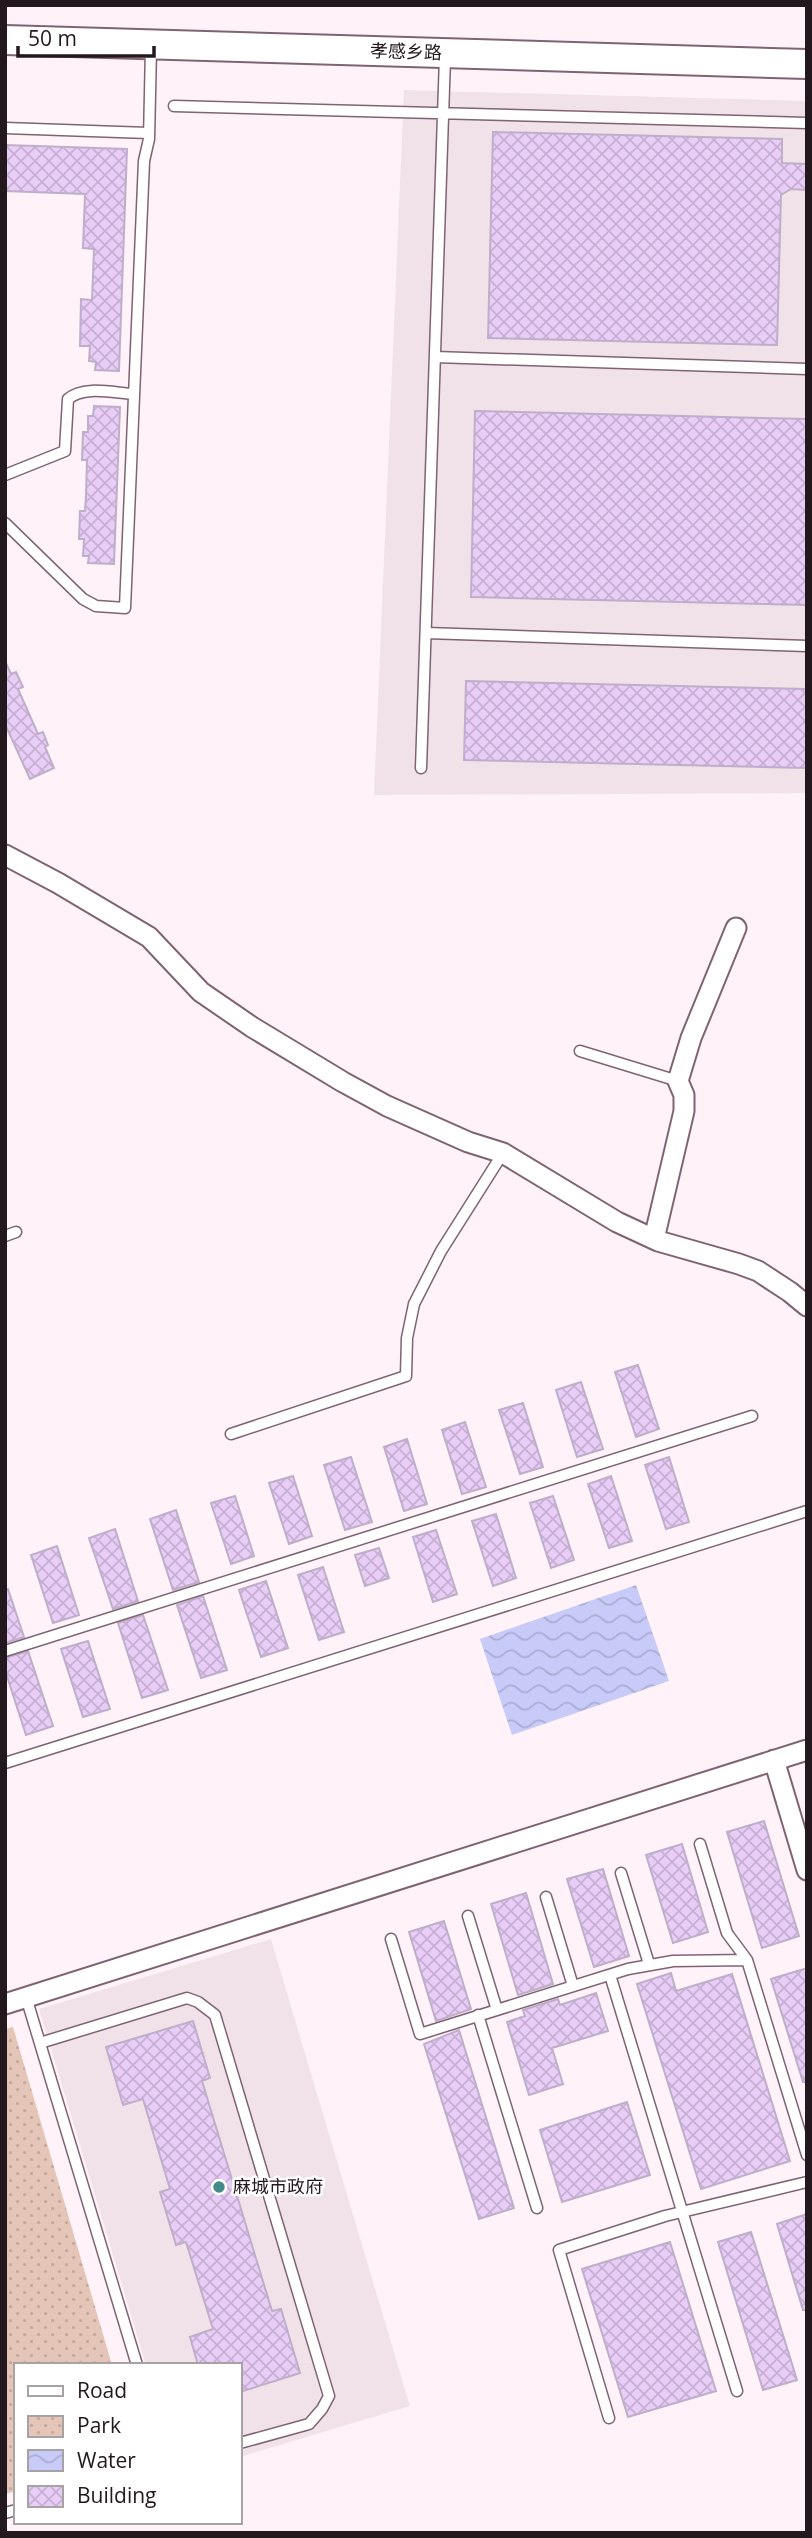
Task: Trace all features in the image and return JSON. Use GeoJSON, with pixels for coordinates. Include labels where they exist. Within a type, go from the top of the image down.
{"type":"FeatureCollection","features":[{"type":"Feature","properties":{"kind":"main road","name":"孝感乡路"},"geometry":{"type":"LineString","coordinates":[[5,40],[807,64]]}},
{"type":"Feature","properties":{"kind":"street"},"geometry":{"type":"LineString","coordinates":[[5,855],[149,937],[201,992],[252,1027],[343,1082],[387,1106],[468,1142],[503,1153],[618,1222],[654,1239],[758,1272],[790,1292],[807,1307]]}},
{"type":"Feature","properties":{"kind":"street"},"geometry":{"type":"LineString","coordinates":[[654,1239],[684,1111],[684,1095],[678,1081],[691,1038],[736,928]]}},
{"type":"Feature","properties":{"kind":"street"},"geometry":{"type":"LineString","coordinates":[[5,2004],[807,1750]]}},
{"type":"Feature","properties":{"kind":"street"},"geometry":{"type":"LineString","coordinates":[[774,1760],[807,1870]]}},
{"type":"Feature","properties":{"kind":"lane"},"geometry":{"type":"LineString","coordinates":[[5,523],[83,599],[96,606],[125,608],[151,44]]}},
{"type":"Feature","properties":{"kind":"lane"},"geometry":{"type":"LineString","coordinates":[[421,768],[445,53]]}},
{"type":"Feature","properties":{"kind":"lane"},"geometry":{"type":"LineString","coordinates":[[174,106],[807,123]]}},
{"type":"Feature","properties":{"kind":"lane"},"geometry":{"type":"LineString","coordinates":[[5,128],[148,133]]}},
{"type":"Feature","properties":{"kind":"lane"},"geometry":{"type":"LineString","coordinates":[[435,356],[807,369]]}},
{"type":"Feature","properties":{"kind":"lane"},"geometry":{"type":"LineString","coordinates":[[5,475],[65,451],[68,399],[73,394],[84,391],[134,394]]}},
{"type":"Feature","properties":{"kind":"lane"},"geometry":{"type":"LineString","coordinates":[[426,633],[807,646]]}},
{"type":"Feature","properties":{"kind":"lane"},"geometry":{"type":"LineString","coordinates":[[580,1051],[678,1081]]}},
{"type":"Feature","properties":{"kind":"lane"},"geometry":{"type":"LineString","coordinates":[[231,1434],[406,1376],[407,1338],[414,1304],[441,1251],[503,1153]]}},
{"type":"Feature","properties":{"kind":"lane"},"geometry":{"type":"LineString","coordinates":[[5,1651],[752,1416]]}},
{"type":"Feature","properties":{"kind":"lane"},"geometry":{"type":"LineString","coordinates":[[5,1763],[807,1511]]}},
{"type":"Feature","properties":{"kind":"lane"},"geometry":{"type":"LineString","coordinates":[[700,1844],[727,1933],[747,1960],[807,2155]]}},
{"type":"Feature","properties":{"kind":"lane"},"geometry":{"type":"LineString","coordinates":[[621,1873],[649,1964]]}},
{"type":"Feature","properties":{"kind":"lane"},"geometry":{"type":"LineString","coordinates":[[546,1897],[573,1986]]}},
{"type":"Feature","properties":{"kind":"lane"},"geometry":{"type":"LineString","coordinates":[[468,1916],[497,2010]]}},
{"type":"Feature","properties":{"kind":"lane"},"geometry":{"type":"LineString","coordinates":[[391,1939],[420,2034],[649,1964],[747,1960]]}},
{"type":"Feature","properties":{"kind":"lane"},"geometry":{"type":"LineString","coordinates":[[610,1975],[737,2391]]}},
{"type":"Feature","properties":{"kind":"lane"},"geometry":{"type":"LineString","coordinates":[[26,1997],[135,2363]]}},
{"type":"Feature","properties":{"kind":"lane"},"geometry":{"type":"LineString","coordinates":[[40,2043],[187,1998],[198,2002],[215,2015],[329,2396],[309,2424],[242,2442]]}},
{"type":"Feature","properties":{"kind":"lane"},"geometry":{"type":"LineString","coordinates":[[478,2015],[537,2208]]}},
{"type":"Feature","properties":{"kind":"lane"},"geometry":{"type":"LineString","coordinates":[[609,2418],[558,2250],[682,2211],[807,2182]]}},
{"type":"Feature","properties":{"kind":"shaded area"},"geometry":{"type":"Polygon","coordinates":[[[404,90],[807,101],[807,793],[374,795],[404,90]]]}},
{"type":"Feature","properties":{"kind":"shaded area","name":"麻城市政府"},"geometry":{"type":"Polygon","coordinates":[[[271,1939],[410,2406],[242,2456],[242,2363],[145,2363],[39,2009],[271,1939]]]}},
{"type":"Feature","properties":{"kind":"green space"},"geometry":{"type":"Polygon","coordinates":[[[13,2027],[111,2363],[14,2363],[14,2492],[5,2494],[5,2029],[13,2027]]]}},
{"type":"Feature","properties":{"kind":"water"},"geometry":{"type":"Polygon","coordinates":[[[636,1585],[669,1681],[512,1735],[480,1639],[636,1585]]]}},
{"type":"Feature","properties":{"kind":"building"},"geometry":{"type":"Polygon","coordinates":[[[493,132],[782,139],[782,163],[807,164],[807,190],[791,189],[781,195],[777,345],[488,338],[493,132]]]}},
{"type":"Feature","properties":{"kind":"building"},"geometry":{"type":"Polygon","coordinates":[[[5,145],[127,149],[119,371],[95,370],[96,362],[89,361],[90,346],[80,346],[81,299],[92,300],[94,249],[83,248],[85,194],[5,191],[5,145]]]}},
{"type":"Feature","properties":{"kind":"building"},"geometry":{"type":"Polygon","coordinates":[[[94,406],[120,407],[114,564],[88,563],[89,556],[83,556],[84,539],[79,539],[80,511],[85,511],[86,495],[87,460],[82,460],[83,432],[88,432],[88,416],[93,416],[94,406]]]}},
{"type":"Feature","properties":{"kind":"building"},"geometry":{"type":"Polygon","coordinates":[[[475,411],[807,419],[807,605],[471,597],[475,411]]]}},
{"type":"Feature","properties":{"kind":"building"},"geometry":{"type":"Polygon","coordinates":[[[5,661],[11,674],[16,672],[23,687],[18,689],[38,734],[43,732],[48,745],[45,747],[54,768],[30,779],[5,724],[5,661]]]}},
{"type":"Feature","properties":{"kind":"building"},"geometry":{"type":"Polygon","coordinates":[[[466,681],[807,689],[807,768],[464,760],[466,681]]]}},
{"type":"Feature","properties":{"kind":"building"},"geometry":{"type":"Polygon","coordinates":[[[638,1365],[659,1429],[636,1437],[615,1372],[638,1365]]]}},
{"type":"Feature","properties":{"kind":"building"},"geometry":{"type":"Polygon","coordinates":[[[581,1382],[603,1449],[577,1457],[556,1390],[581,1382]]]}},
{"type":"Feature","properties":{"kind":"building"},"geometry":{"type":"Polygon","coordinates":[[[523,1403],[543,1467],[520,1474],[499,1410],[523,1403]]]}},
{"type":"Feature","properties":{"kind":"building"},"geometry":{"type":"Polygon","coordinates":[[[465,1422],[486,1487],[462,1494],[442,1430],[465,1422]]]}},
{"type":"Feature","properties":{"kind":"building"},"geometry":{"type":"Polygon","coordinates":[[[407,1439],[427,1504],[404,1511],[384,1447],[407,1439]]]}},
{"type":"Feature","properties":{"kind":"building"},"geometry":{"type":"Polygon","coordinates":[[[351,1457],[372,1522],[345,1530],[324,1465],[351,1457]]]}},
{"type":"Feature","properties":{"kind":"building"},"geometry":{"type":"Polygon","coordinates":[[[669,1457],[689,1522],[666,1529],[645,1465],[669,1457]]]}},
{"type":"Feature","properties":{"kind":"building"},"geometry":{"type":"Polygon","coordinates":[[[293,1476],[312,1536],[289,1544],[269,1483],[293,1476]]]}},
{"type":"Feature","properties":{"kind":"building"},"geometry":{"type":"Polygon","coordinates":[[[611,1476],[632,1541],[609,1548],[588,1484],[611,1476]]]}},
{"type":"Feature","properties":{"kind":"building"},"geometry":{"type":"Polygon","coordinates":[[[235,1496],[254,1556],[231,1564],[211,1503],[235,1496]]]}},
{"type":"Feature","properties":{"kind":"building"},"geometry":{"type":"Polygon","coordinates":[[[553,1496],[574,1560],[551,1568],[530,1503],[553,1496]]]}},
{"type":"Feature","properties":{"kind":"building"},"geometry":{"type":"Polygon","coordinates":[[[176,1510],[199,1582],[173,1590],[150,1519],[176,1510]]]}},
{"type":"Feature","properties":{"kind":"building"},"geometry":{"type":"Polygon","coordinates":[[[496,1514],[516,1578],[493,1586],[472,1521],[496,1514]]]}},
{"type":"Feature","properties":{"kind":"building"},"geometry":{"type":"Polygon","coordinates":[[[115,1529],[138,1601],[113,1609],[89,1538],[115,1529]]]}},
{"type":"Feature","properties":{"kind":"building"},"geometry":{"type":"Polygon","coordinates":[[[436,1530],[457,1594],[433,1602],[413,1537],[436,1530]]]}},
{"type":"Feature","properties":{"kind":"building"},"geometry":{"type":"Polygon","coordinates":[[[57,1546],[79,1615],[53,1623],[31,1555],[57,1546]]]}},
{"type":"Feature","properties":{"kind":"building"},"geometry":{"type":"Polygon","coordinates":[[[379,1548],[389,1578],[365,1586],[355,1555],[379,1548]]]}},
{"type":"Feature","properties":{"kind":"building"},"geometry":{"type":"Polygon","coordinates":[[[323,1567],[344,1632],[319,1640],[298,1575],[323,1567]]]}},
{"type":"Feature","properties":{"kind":"building"},"geometry":{"type":"Polygon","coordinates":[[[266,1581],[288,1648],[261,1657],[239,1590],[266,1581]]]}},
{"type":"Feature","properties":{"kind":"building"},"geometry":{"type":"Polygon","coordinates":[[[8,1589],[24,1637],[5,1643],[5,1590],[8,1589]]]}},
{"type":"Feature","properties":{"kind":"building"},"geometry":{"type":"Polygon","coordinates":[[[203,1596],[227,1670],[201,1678],[177,1605],[203,1596]]]}},
{"type":"Feature","properties":{"kind":"building"},"geometry":{"type":"Polygon","coordinates":[[[143,1615],[168,1690],[142,1698],[118,1623],[143,1615]]]}},
{"type":"Feature","properties":{"kind":"building"},"geometry":{"type":"Polygon","coordinates":[[[88,1641],[110,1709],[83,1717],[61,1649],[88,1641]]]}},
{"type":"Feature","properties":{"kind":"building"},"geometry":{"type":"Polygon","coordinates":[[[28,1651],[53,1726],[26,1735],[5,1670],[5,1658],[28,1651]]]}},
{"type":"Feature","properties":{"kind":"building"},"geometry":{"type":"Polygon","coordinates":[[[764,1821],[799,1936],[762,1948],[727,1832],[764,1821]]]}},
{"type":"Feature","properties":{"kind":"building"},"geometry":{"type":"Polygon","coordinates":[[[682,1844],[708,1932],[673,1943],[646,1855],[682,1844]]]}},
{"type":"Feature","properties":{"kind":"building"},"geometry":{"type":"Polygon","coordinates":[[[603,1869],[629,1956],[594,1967],[567,1879],[603,1869]]]}},
{"type":"Feature","properties":{"kind":"building"},"geometry":{"type":"Polygon","coordinates":[[[526,1893],[553,1984],[518,1995],[491,1904],[526,1893]]]}},
{"type":"Feature","properties":{"kind":"building"},"geometry":{"type":"Polygon","coordinates":[[[444,1921],[471,2009],[436,2021],[409,1932],[444,1921]]]}},
{"type":"Feature","properties":{"kind":"building"},"geometry":{"type":"Polygon","coordinates":[[[807,1968],[807,2082],[803,2082],[771,1979],[807,1968]]]}},
{"type":"Feature","properties":{"kind":"building"},"geometry":{"type":"Polygon","coordinates":[[[671,1973],[676,1991],[732,1974],[790,2161],[701,2189],[637,1984],[671,1973]]]}},
{"type":"Feature","properties":{"kind":"building"},"geometry":{"type":"Polygon","coordinates":[[[596,1993],[608,2031],[552,2048],[563,2084],[529,2095],[507,2022],[525,2016],[523,2010],[558,1999],[560,2005],[596,1993]]]}},
{"type":"Feature","properties":{"kind":"building"},"geometry":{"type":"Polygon","coordinates":[[[193,2021],[210,2078],[202,2081],[272,2311],[281,2309],[300,2373],[242,2391],[242,2363],[197,2363],[190,2337],[213,2329],[186,2242],[176,2245],[160,2192],[170,2189],[143,2099],[123,2105],[106,2047],[193,2021]]]}},
{"type":"Feature","properties":{"kind":"building"},"geometry":{"type":"Polygon","coordinates":[[[459,2030],[514,2208],[479,2219],[424,2044],[459,2030]]]}},
{"type":"Feature","properties":{"kind":"building"},"geometry":{"type":"Polygon","coordinates":[[[627,2102],[650,2175],[562,2202],[540,2130],[627,2102]]]}},
{"type":"Feature","properties":{"kind":"building"},"geometry":{"type":"Polygon","coordinates":[[[807,2214],[807,2310],[803,2310],[777,2224],[807,2214]]]}},
{"type":"Feature","properties":{"kind":"building"},"geometry":{"type":"Polygon","coordinates":[[[751,2232],[797,2380],[763,2390],[718,2242],[751,2232]]]}},
{"type":"Feature","properties":{"kind":"building"},"geometry":{"type":"Polygon","coordinates":[[[670,2242],[716,2391],[628,2417],[582,2269],[670,2242]]]}},
{"type":"Feature","properties":{"kind":"place","name":"麻城市政府"},"geometry":{"type":"Point","coordinates":[219,2187]}}]}
